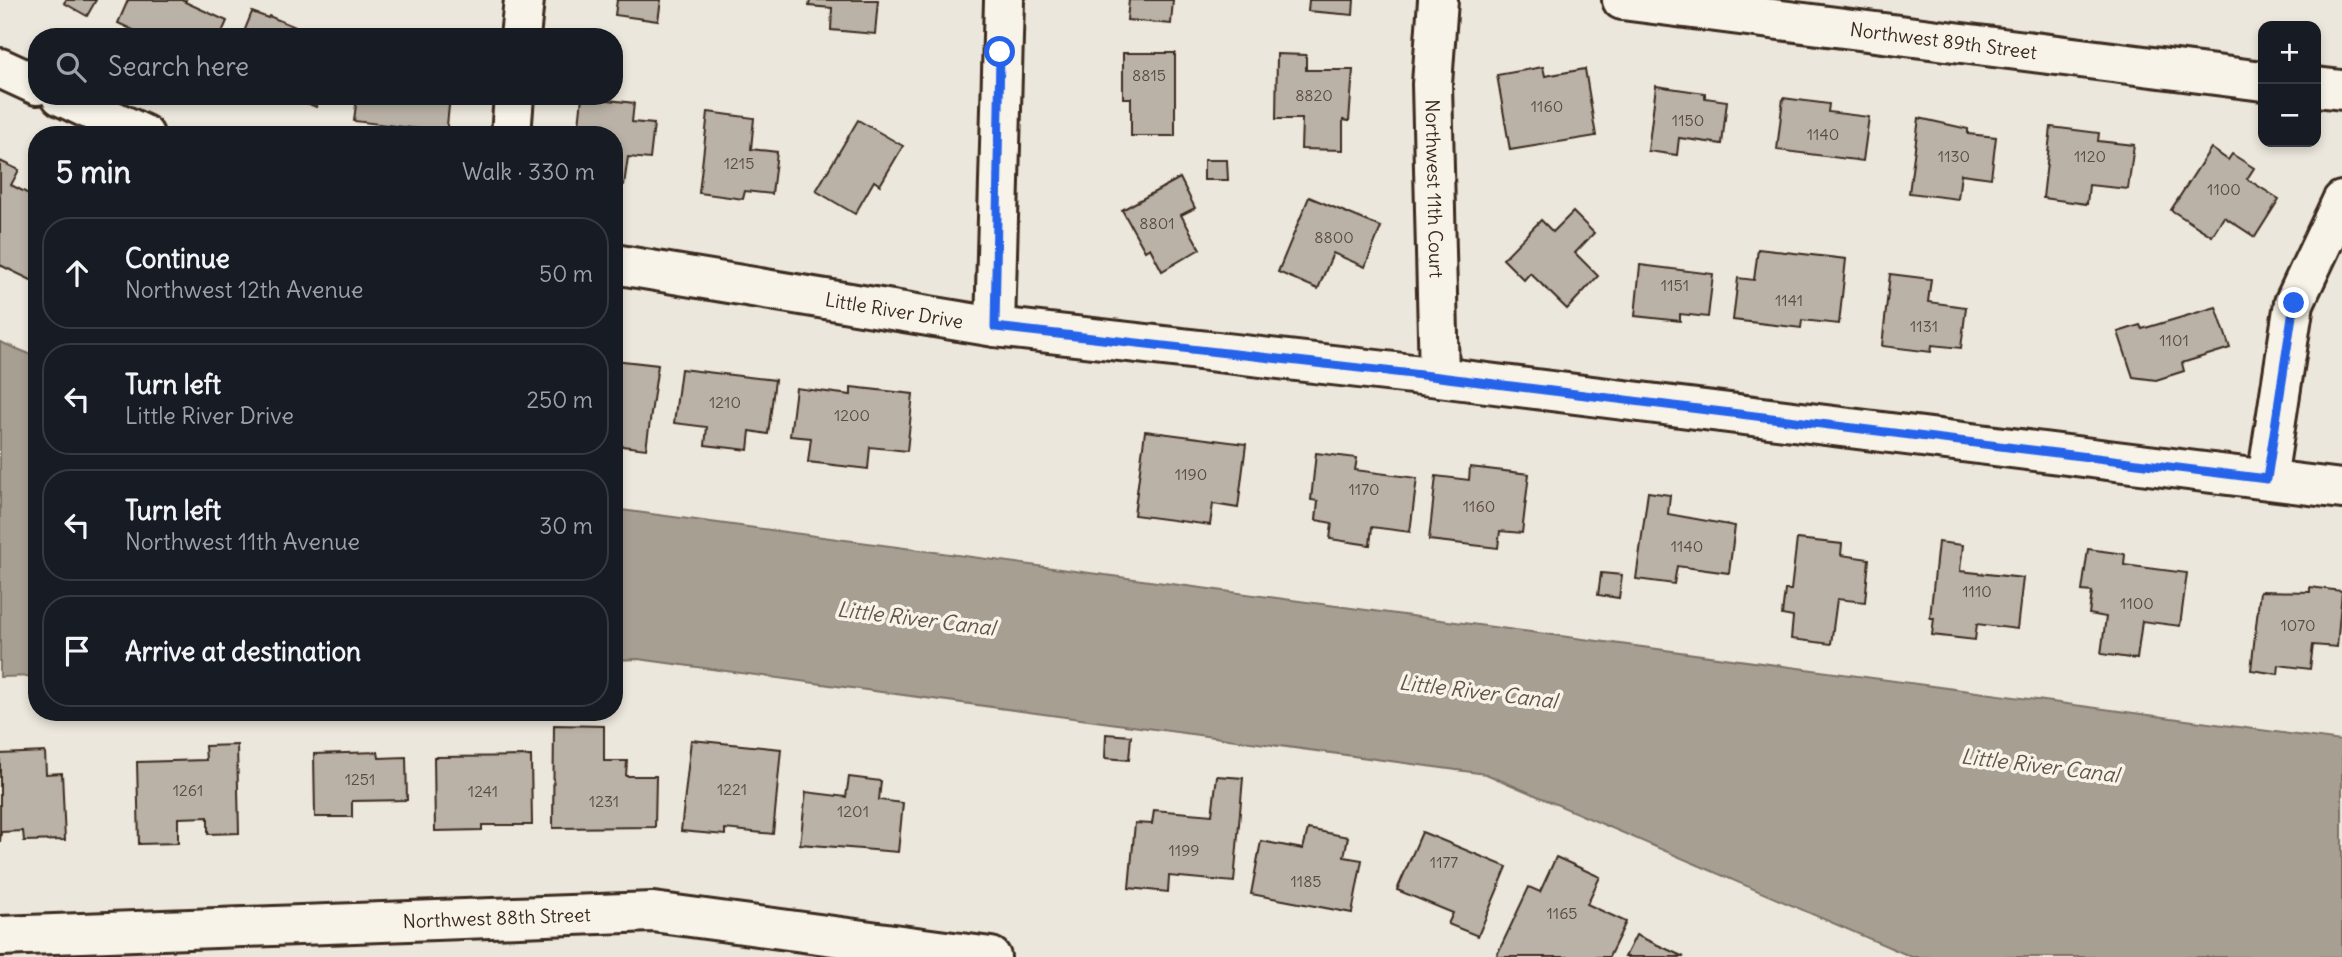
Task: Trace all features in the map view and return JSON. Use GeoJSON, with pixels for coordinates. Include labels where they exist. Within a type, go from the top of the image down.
{"type":"FeatureCollection","features":[{"type":"Feature","properties":{"kind":"street"},"geometry":{"type":"LineString","coordinates":[[521,28],[524,0]]}},
{"type":"Feature","properties":{"kind":"street"},"geometry":{"type":"LineString","coordinates":[[995,327],[1004,0]]}},
{"type":"Feature","properties":{"kind":"street","name":"Northwest 11th Court"},"geometry":{"type":"LineString","coordinates":[[1438,0],[1432,84],[1439,377]]}},
{"type":"Feature","properties":{"kind":"street","name":"Northwest 89th Street"},"geometry":{"type":"LineString","coordinates":[[1622,0],[2258,79]]}},
{"type":"Feature","properties":{"kind":"street"},"geometry":{"type":"LineString","coordinates":[[0,68],[28,81]]}},
{"type":"Feature","properties":{"kind":"street"},"geometry":{"type":"LineString","coordinates":[[2321,88],[2342,90]]}},
{"type":"Feature","properties":{"kind":"street"},"geometry":{"type":"LineString","coordinates":[[80,105],[125,126]]}},
{"type":"Feature","properties":{"kind":"street"},"geometry":{"type":"LineString","coordinates":[[512,126],[513,105]]}},
{"type":"Feature","properties":{"kind":"street"},"geometry":{"type":"LineString","coordinates":[[2267,479],[2294,303],[2342,201]]}},
{"type":"Feature","properties":{"kind":"street","name":"Little River Drive"},"geometry":{"type":"LineString","coordinates":[[623,265],[995,327],[1439,377],[2342,489]]}},
{"type":"Feature","properties":{"kind":"street","name":"Northwest 88th Street"},"geometry":{"type":"LineString","coordinates":[[0,936],[653,912],[991,957]]}},
{"type":"Feature","properties":{"kind":"water"},"geometry":{"type":"Polygon","coordinates":[[[0,342],[28,353],[28,676],[0,677],[0,342]]]}},
{"type":"Feature","properties":{"kind":"water","name":"Little River Canal"},"geometry":{"type":"Polygon","coordinates":[[[623,510],[2342,741],[2342,957],[1912,957],[1486,774],[638,659],[623,660],[623,510]]]}},
{"type":"Feature","properties":{"kind":"building"},"geometry":{"type":"Polygon","coordinates":[[[66,0],[96,0],[87,16],[64,3],[66,0]]]}},
{"type":"Feature","properties":{"kind":"building"},"geometry":{"type":"Polygon","coordinates":[[[128,0],[186,0],[185,2],[227,21],[224,28],[129,28],[118,23],[128,0]]]}},
{"type":"Feature","properties":{"kind":"building"},"geometry":{"type":"Polygon","coordinates":[[[617,0],[661,0],[658,21],[615,15],[617,0]]]}},
{"type":"Feature","properties":{"kind":"building"},"geometry":{"type":"Polygon","coordinates":[[[810,0],[878,0],[875,34],[831,30],[832,8],[809,6],[810,0]]]}},
{"type":"Feature","properties":{"kind":"building"},"geometry":{"type":"Polygon","coordinates":[[[1129,0],[1173,0],[1171,24],[1127,20],[1129,0]]]}},
{"type":"Feature","properties":{"kind":"building"},"geometry":{"type":"Polygon","coordinates":[[[1309,0],[1354,0],[1353,15],[1308,11],[1309,0]]]}},
{"type":"Feature","properties":{"kind":"building"},"geometry":{"type":"Polygon","coordinates":[[[252,12],[298,28],[246,28],[252,12]]]}},
{"type":"Feature","properties":{"kind":"building"},"geometry":{"type":"Polygon","coordinates":[[[1123,53],[1175,53],[1175,136],[1131,136],[1131,98],[1123,98],[1123,53]]]}},
{"type":"Feature","properties":{"kind":"building"},"geometry":{"type":"Polygon","coordinates":[[[1277,54],[1306,55],[1306,70],[1353,70],[1349,121],[1343,120],[1343,150],[1301,149],[1302,119],[1276,119],[1277,54]]]}},
{"type":"Feature","properties":{"kind":"building"},"geometry":{"type":"Polygon","coordinates":[[[1543,67],[1545,76],[1585,69],[1596,136],[1510,150],[1497,75],[1543,67]]]}},
{"type":"Feature","properties":{"kind":"building"},"geometry":{"type":"Polygon","coordinates":[[[1656,86],[1705,93],[1705,98],[1727,101],[1722,144],[1679,138],[1677,155],[1648,151],[1656,86]]]}},
{"type":"Feature","properties":{"kind":"building"},"geometry":{"type":"Polygon","coordinates":[[[1783,98],[1829,104],[1828,112],[1869,117],[1863,161],[1777,150],[1783,98]]]}},
{"type":"Feature","properties":{"kind":"building"},"geometry":{"type":"Polygon","coordinates":[[[634,103],[632,122],[654,124],[650,159],[628,157],[623,185],[623,126],[579,126],[581,105],[634,103]]]}},
{"type":"Feature","properties":{"kind":"building"},"geometry":{"type":"Polygon","coordinates":[[[356,105],[449,105],[447,126],[395,126],[354,121],[356,105]]]}},
{"type":"Feature","properties":{"kind":"building"},"geometry":{"type":"Polygon","coordinates":[[[708,112],[754,118],[751,149],[777,152],[772,194],[745,191],[743,199],[699,193],[708,112]]]}},
{"type":"Feature","properties":{"kind":"building"},"geometry":{"type":"Polygon","coordinates":[[[1919,118],[1968,129],[1968,134],[1996,137],[1991,178],[1961,174],[1958,199],[1909,193],[1919,118]]]}},
{"type":"Feature","properties":{"kind":"building"},"geometry":{"type":"Polygon","coordinates":[[[858,120],[903,146],[880,185],[874,181],[855,214],[816,191],[858,120]]]}},
{"type":"Feature","properties":{"kind":"building"},"geometry":{"type":"Polygon","coordinates":[[[2051,127],[2099,133],[2098,141],[2134,145],[2128,189],[2089,185],[2087,204],[2043,198],[2051,127]]]}},
{"type":"Feature","properties":{"kind":"building"},"geometry":{"type":"Polygon","coordinates":[[[2211,148],[2228,160],[2232,154],[2254,168],[2247,179],[2279,199],[2255,237],[2224,217],[2212,236],[2171,210],[2211,148]]]}},
{"type":"Feature","properties":{"kind":"building"},"geometry":{"type":"Polygon","coordinates":[[[1204,160],[1227,160],[1228,180],[1204,180],[1204,160]]]}},
{"type":"Feature","properties":{"kind":"building"},"geometry":{"type":"Polygon","coordinates":[[[0,161],[19,170],[11,185],[28,194],[28,279],[0,265],[0,161]]]}},
{"type":"Feature","properties":{"kind":"building"},"geometry":{"type":"Polygon","coordinates":[[[1180,178],[1195,208],[1181,215],[1200,249],[1162,271],[1150,248],[1145,251],[1122,210],[1180,178]]]}},
{"type":"Feature","properties":{"kind":"building"},"geometry":{"type":"Polygon","coordinates":[[[1309,197],[1381,227],[1365,267],[1333,253],[1318,289],[1278,272],[1309,197]]]}},
{"type":"Feature","properties":{"kind":"building"},"geometry":{"type":"Polygon","coordinates":[[[1573,212],[1594,233],[1575,253],[1598,276],[1567,309],[1530,273],[1524,280],[1503,259],[1541,220],[1553,232],[1573,212]]]}},
{"type":"Feature","properties":{"kind":"building"},"geometry":{"type":"Polygon","coordinates":[[[1758,249],[1846,259],[1839,324],[1802,320],[1801,328],[1733,320],[1738,278],[1754,280],[1758,249]]]}},
{"type":"Feature","properties":{"kind":"building"},"geometry":{"type":"Polygon","coordinates":[[[1640,265],[1713,274],[1708,317],[1680,314],[1680,321],[1635,316],[1640,265]]]}},
{"type":"Feature","properties":{"kind":"building"},"geometry":{"type":"Polygon","coordinates":[[[1890,274],[1931,279],[1928,302],[1966,307],[1961,348],[1932,345],[1931,352],[1882,346],[1890,274]]]}},
{"type":"Feature","properties":{"kind":"building"},"geometry":{"type":"Polygon","coordinates":[[[2216,307],[2230,348],[2182,363],[2184,371],[2156,380],[2133,377],[2118,332],[2140,325],[2142,329],[2216,307]]]}},
{"type":"Feature","properties":{"kind":"building"},"geometry":{"type":"Polygon","coordinates":[[[623,361],[658,365],[646,449],[623,446],[623,361]]]}},
{"type":"Feature","properties":{"kind":"building"},"geometry":{"type":"Polygon","coordinates":[[[681,369],[775,380],[768,434],[750,431],[748,450],[705,445],[707,427],[674,423],[681,369]]]}},
{"type":"Feature","properties":{"kind":"building"},"geometry":{"type":"Polygon","coordinates":[[[851,387],[913,394],[907,451],[870,447],[868,469],[808,462],[811,438],[790,436],[796,388],[851,395],[851,387]]]}},
{"type":"Feature","properties":{"kind":"building"},"geometry":{"type":"Polygon","coordinates":[[[1145,431],[1246,444],[1238,508],[1213,504],[1210,525],[1134,515],[1145,431]]]}},
{"type":"Feature","properties":{"kind":"building"},"geometry":{"type":"Polygon","coordinates":[[[1316,453],[1357,458],[1355,470],[1417,478],[1410,532],[1372,527],[1370,545],[1330,539],[1332,523],[1316,520],[1318,501],[1311,500],[1316,453]]]}},
{"type":"Feature","properties":{"kind":"building"},"geometry":{"type":"Polygon","coordinates":[[[1470,467],[1529,474],[1522,533],[1500,531],[1498,548],[1429,540],[1436,476],[1469,480],[1470,467]]]}},
{"type":"Feature","properties":{"kind":"building"},"geometry":{"type":"Polygon","coordinates":[[[1648,492],[1670,495],[1668,514],[1735,526],[1729,573],[1677,566],[1674,584],[1636,579],[1648,492]]]}},
{"type":"Feature","properties":{"kind":"building"},"geometry":{"type":"Polygon","coordinates":[[[1797,539],[1842,544],[1841,555],[1869,559],[1865,602],[1837,599],[1831,644],[1791,639],[1793,617],[1782,615],[1785,590],[1791,590],[1797,539]]]}},
{"type":"Feature","properties":{"kind":"building"},"geometry":{"type":"Polygon","coordinates":[[[1938,542],[1963,545],[1960,571],[2023,578],[2017,629],[1977,624],[1975,640],[1932,635],[1934,618],[1930,618],[1938,542]]]}},
{"type":"Feature","properties":{"kind":"building"},"geometry":{"type":"Polygon","coordinates":[[[2088,549],[2125,554],[2124,565],[2187,573],[2180,626],[2142,621],[2137,659],[2101,654],[2106,617],[2089,614],[2092,592],[2082,591],[2088,549]]]}},
{"type":"Feature","properties":{"kind":"building"},"geometry":{"type":"Polygon","coordinates":[[[1601,573],[1622,575],[1619,598],[1598,595],[1601,573]]]}},
{"type":"Feature","properties":{"kind":"building"},"geometry":{"type":"Polygon","coordinates":[[[2310,587],[2342,591],[2337,647],[2313,645],[2310,669],[2279,665],[2278,674],[2251,670],[2260,591],[2310,592],[2310,587]]]}},
{"type":"Feature","properties":{"kind":"building"},"geometry":{"type":"Polygon","coordinates":[[[554,725],[604,726],[604,761],[627,761],[626,776],[656,776],[655,827],[553,828],[554,725]]]}},
{"type":"Feature","properties":{"kind":"building"},"geometry":{"type":"Polygon","coordinates":[[[1106,734],[1131,736],[1129,760],[1105,758],[1106,734]]]}},
{"type":"Feature","properties":{"kind":"building"},"geometry":{"type":"Polygon","coordinates":[[[691,740],[781,749],[773,834],[725,829],[725,835],[681,831],[691,740]]]}},
{"type":"Feature","properties":{"kind":"building"},"geometry":{"type":"Polygon","coordinates":[[[237,745],[239,833],[208,834],[208,817],[178,818],[178,843],[139,844],[137,762],[206,760],[205,746],[237,745]]]}},
{"type":"Feature","properties":{"kind":"building"},"geometry":{"type":"Polygon","coordinates":[[[45,752],[46,774],[62,773],[65,840],[24,841],[23,831],[1,832],[0,842],[0,754],[45,752]]]}},
{"type":"Feature","properties":{"kind":"building"},"geometry":{"type":"Polygon","coordinates":[[[378,752],[379,758],[406,757],[407,800],[352,801],[352,817],[315,817],[314,754],[378,752]]]}},
{"type":"Feature","properties":{"kind":"building"},"geometry":{"type":"Polygon","coordinates":[[[531,756],[532,825],[482,825],[482,830],[435,831],[434,757],[531,756]]]}},
{"type":"Feature","properties":{"kind":"building"},"geometry":{"type":"Polygon","coordinates":[[[1217,776],[1243,778],[1234,882],[1169,876],[1168,892],[1129,888],[1135,823],[1152,824],[1154,810],[1212,815],[1217,776]]]}},
{"type":"Feature","properties":{"kind":"building"},"geometry":{"type":"Polygon","coordinates":[[[849,777],[881,781],[879,800],[903,803],[898,852],[800,844],[806,792],[846,797],[849,777]]]}},
{"type":"Feature","properties":{"kind":"building"},"geometry":{"type":"Polygon","coordinates":[[[1308,829],[1348,837],[1344,857],[1362,860],[1352,913],[1251,894],[1261,841],[1303,849],[1308,829]]]}},
{"type":"Feature","properties":{"kind":"building"},"geometry":{"type":"Polygon","coordinates":[[[1422,832],[1507,867],[1478,936],[1448,924],[1453,913],[1397,890],[1422,832]]]}},
{"type":"Feature","properties":{"kind":"building"},"geometry":{"type":"Polygon","coordinates":[[[1556,857],[1600,877],[1587,904],[1626,922],[1609,957],[1496,957],[1529,887],[1540,892],[1556,857]]]}},
{"type":"Feature","properties":{"kind":"building"},"geometry":{"type":"Polygon","coordinates":[[[1636,935],[1684,957],[1625,957],[1636,935]]]}},
{"type":"Feature","properties":{"kind":"route"},"geometry":{"type":"LineString","coordinates":[[1000,52],[995,327],[1439,377],[2267,479],[2294,303]]}}]}
